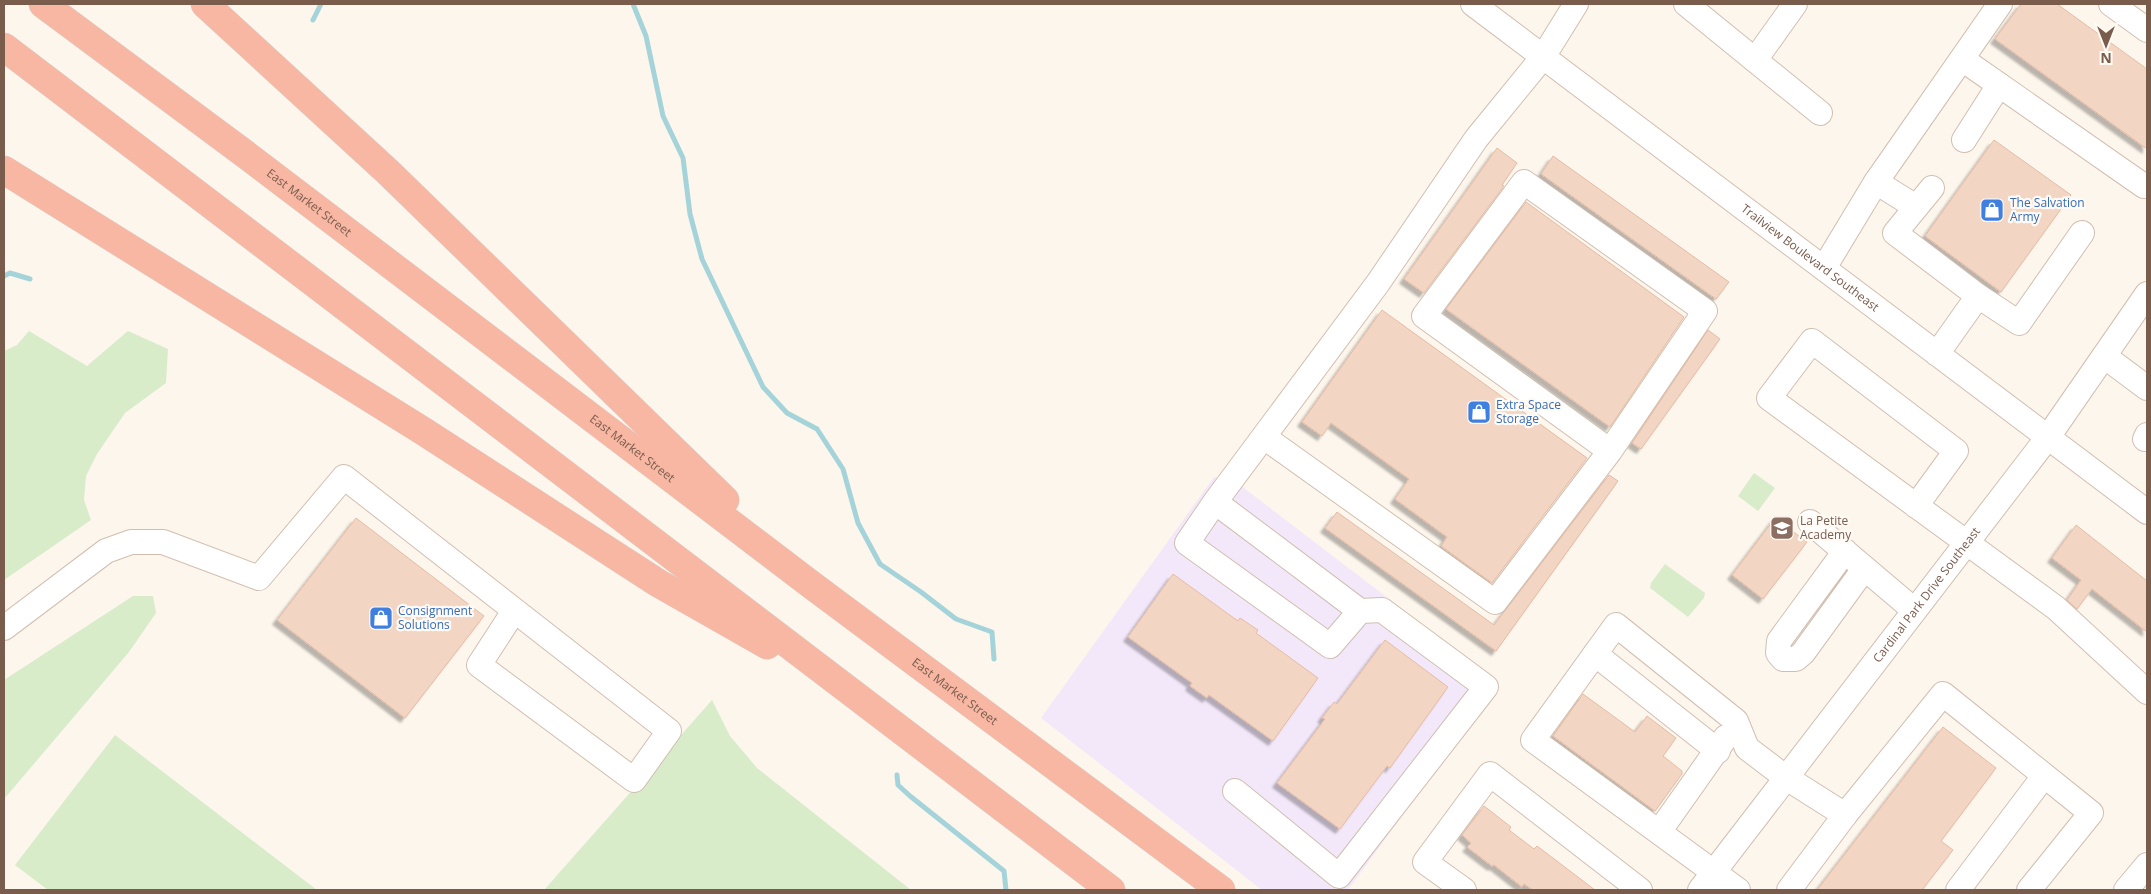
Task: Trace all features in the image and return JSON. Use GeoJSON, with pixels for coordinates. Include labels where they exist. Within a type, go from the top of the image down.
{"type":"FeatureCollection","features":[{"type":"Feature","properties":{"kind":"highway","name":"East Market Street"},"geometry":{"type":"LineString","coordinates":[[43,4],[245,154],[813,586],[1221,890]]}},
{"type":"Feature","properties":{"kind":"highway"},"geometry":{"type":"LineString","coordinates":[[205,4],[388,172],[813,586]]}},
{"type":"Feature","properties":{"kind":"highway"},"geometry":{"type":"LineString","coordinates":[[4,47],[864,700],[1111,890]]}},
{"type":"Feature","properties":{"kind":"highway"},"geometry":{"type":"LineString","coordinates":[[4,170],[423,431],[658,583],[864,700]]}},
{"type":"Feature","properties":{"kind":"street","name":"Trailview Boulevard Southeast"},"geometry":{"type":"LineString","coordinates":[[1474,4],[2147,512]]}},
{"type":"Feature","properties":{"kind":"street"},"geometry":{"type":"LineString","coordinates":[[1360,610],[1330,646],[1187,543],[1215,502],[1378,283],[1476,139],[1543,57],[1576,4]]}},
{"type":"Feature","properties":{"kind":"street"},"geometry":{"type":"LineString","coordinates":[[1686,4],[1820,113]]}},
{"type":"Feature","properties":{"kind":"street"},"geometry":{"type":"LineString","coordinates":[[1755,60],[1795,4]]}},
{"type":"Feature","properties":{"kind":"street"},"geometry":{"type":"LineString","coordinates":[[1824,268],[1876,182],[2000,4]]}},
{"type":"Feature","properties":{"kind":"street"},"geometry":{"type":"LineString","coordinates":[[2111,4],[2147,30]]}},
{"type":"Feature","properties":{"kind":"street"},"geometry":{"type":"LineString","coordinates":[[1962,59],[2136,180],[2147,185]]}},
{"type":"Feature","properties":{"kind":"street"},"geometry":{"type":"LineString","coordinates":[[1964,140],[1999,85]]}},
{"type":"Feature","properties":{"kind":"street"},"geometry":{"type":"LineString","coordinates":[[1264,437],[1495,602],[1610,451],[1705,311],[1524,182],[1424,316],[1610,451]]}},
{"type":"Feature","properties":{"kind":"street"},"geometry":{"type":"LineString","coordinates":[[1876,182],[1916,207]]}},
{"type":"Feature","properties":{"kind":"street"},"geometry":{"type":"LineString","coordinates":[[1932,188],[1895,233],[1978,296],[2019,323],[2082,233]]}},
{"type":"Feature","properties":{"kind":"street","name":"Cardinal Park Drive Southeast"},"geometry":{"type":"LineString","coordinates":[[1707,881],[2048,437],[2147,294]]}},
{"type":"Feature","properties":{"kind":"street"},"geometry":{"type":"LineString","coordinates":[[1937,354],[1978,296]]}},
{"type":"Feature","properties":{"kind":"street"},"geometry":{"type":"LineString","coordinates":[[1916,506],[1956,451],[1812,342],[1769,398],[1965,544],[2056,608],[2147,692]]}},
{"type":"Feature","properties":{"kind":"street"},"geometry":{"type":"LineString","coordinates":[[2104,356],[2147,388]]}},
{"type":"Feature","properties":{"kind":"street"},"geometry":{"type":"LineString","coordinates":[[4,628],[106,550],[130,542],[163,542],[259,578],[344,477],[669,731],[634,780],[480,665],[514,610]]}},
{"type":"Feature","properties":{"kind":"street"},"geometry":{"type":"LineString","coordinates":[[1215,502],[1360,610],[1382,610],[1486,687],[1339,876],[1235,791]]}},
{"type":"Feature","properties":{"kind":"street"},"geometry":{"type":"LineString","coordinates":[[1810,522],[1914,610]]}},
{"type":"Feature","properties":{"kind":"street"},"geometry":{"type":"LineString","coordinates":[[1845,551],[1779,641],[1778,654],[1783,659],[1796,659],[1803,653],[1864,569]]}},
{"type":"Feature","properties":{"kind":"street"},"geometry":{"type":"LineString","coordinates":[[1738,890],[1707,881],[1659,832],[1533,740],[1616,625],[1736,721],[1747,748],[1785,777],[1844,815]]}},
{"type":"Feature","properties":{"kind":"street"},"geometry":{"type":"LineString","coordinates":[[1595,654],[1718,751]]}},
{"type":"Feature","properties":{"kind":"street"},"geometry":{"type":"LineString","coordinates":[[1788,890],[1844,815],[1943,694],[2091,813],[2029,890]]}},
{"type":"Feature","properties":{"kind":"street"},"geometry":{"type":"LineString","coordinates":[[1659,832],[1718,751],[1736,721]]}},
{"type":"Feature","properties":{"kind":"street"},"geometry":{"type":"LineString","coordinates":[[1464,890],[1425,862],[1490,774],[1637,889]]}},
{"type":"Feature","properties":{"kind":"street"},"geometry":{"type":"LineString","coordinates":[[1958,890],[2044,776]]}},
{"type":"Feature","properties":{"kind":"street"},"geometry":{"type":"LineString","coordinates":[[2126,890],[2147,865]]}},
{"type":"Feature","properties":{"kind":"shaded area"},"geometry":{"type":"Polygon","coordinates":[[[1214,477],[1232,479],[1499,683],[1348,890],[1262,890],[1041,718],[1214,477]]]}},
{"type":"Feature","properties":{"kind":"green space"},"geometry":{"type":"Polygon","coordinates":[[[29,331],[87,366],[128,331],[168,349],[166,383],[125,413],[97,454],[86,476],[84,500],[91,520],[4,580],[4,351],[17,345],[29,331]]]}},
{"type":"Feature","properties":{"kind":"green space"},"geometry":{"type":"Polygon","coordinates":[[[1754,473],[1775,488],[1758,511],[1738,496],[1754,473]]]}},
{"type":"Feature","properties":{"kind":"green space"},"geometry":{"type":"Polygon","coordinates":[[[1665,564],[1705,593],[1704,598],[1688,617],[1650,588],[1651,583],[1665,564]]]}},
{"type":"Feature","properties":{"kind":"green space"},"geometry":{"type":"Polygon","coordinates":[[[133,596],[153,596],[156,613],[129,652],[4,799],[4,680],[133,596]]]}},
{"type":"Feature","properties":{"kind":"green space"},"geometry":{"type":"Polygon","coordinates":[[[712,700],[730,736],[757,768],[911,890],[544,890],[712,700]]]}},
{"type":"Feature","properties":{"kind":"green space"},"geometry":{"type":"Polygon","coordinates":[[[115,735],[317,890],[48,890],[15,865],[115,735]]]}},
{"type":"Feature","properties":{"kind":"building"},"geometry":{"type":"Polygon","coordinates":[[[2021,4],[2057,4],[2147,69],[2147,149],[1995,39],[2021,4]]]}},
{"type":"Feature","properties":{"kind":"building"},"geometry":{"type":"Polygon","coordinates":[[[1994,140],[2071,195],[2001,292],[1925,236],[1994,140]]]}},
{"type":"Feature","properties":{"kind":"building"},"geometry":{"type":"Polygon","coordinates":[[[1497,148],[1517,163],[1502,185],[1504,186],[1424,293],[1404,279],[1497,148]]]}},
{"type":"Feature","properties":{"kind":"building"},"geometry":{"type":"Polygon","coordinates":[[[1553,156],[1729,282],[1716,299],[1541,174],[1553,156]]]}},
{"type":"Feature","properties":{"kind":"building"},"geometry":{"type":"Polygon","coordinates":[[[1526,202],[1684,317],[1610,427],[1446,309],[1526,202]]]}},
{"type":"Feature","properties":{"kind":"building"},"geometry":{"type":"Polygon","coordinates":[[[1382,310],[1587,458],[1492,583],[1441,546],[1447,537],[1395,499],[1409,479],[1331,423],[1322,436],[1302,422],[1382,310]]]}},
{"type":"Feature","properties":{"kind":"building"},"geometry":{"type":"Polygon","coordinates":[[[1708,330],[1720,339],[1641,449],[1632,443],[1708,330]]]}},
{"type":"Feature","properties":{"kind":"building"},"geometry":{"type":"Polygon","coordinates":[[[1609,475],[1618,481],[1496,651],[1325,528],[1337,512],[1494,625],[1609,475]]]}},
{"type":"Feature","properties":{"kind":"building","name":"Consignment Solutions"},"geometry":{"type":"Polygon","coordinates":[[[356,518],[484,616],[405,718],[277,620],[356,518]]]}},
{"type":"Feature","properties":{"kind":"building"},"geometry":{"type":"Polygon","coordinates":[[[1775,518],[1807,542],[1763,599],[1732,575],[1775,518]]]}},
{"type":"Feature","properties":{"kind":"building"},"geometry":{"type":"Polygon","coordinates":[[[2076,525],[2147,581],[2147,632],[2092,589],[2077,609],[2067,600],[2081,580],[2052,558],[2076,525]]]}},
{"type":"Feature","properties":{"kind":"building"},"geometry":{"type":"Polygon","coordinates":[[[1173,574],[1238,621],[1240,618],[1258,630],[1256,633],[1318,678],[1273,741],[1209,695],[1207,698],[1190,686],[1192,683],[1128,637],[1173,574]]]}},
{"type":"Feature","properties":{"kind":"building"},"geometry":{"type":"Polygon","coordinates":[[[1385,640],[1448,687],[1390,768],[1387,766],[1340,829],[1277,783],[1325,719],[1322,718],[1334,702],[1337,704],[1385,640]]]}},
{"type":"Feature","properties":{"kind":"building"},"geometry":{"type":"Polygon","coordinates":[[[1583,694],[1635,732],[1647,716],[1676,738],[1663,756],[1682,771],[1682,774],[1655,811],[1553,736],[1583,694]]]}},
{"type":"Feature","properties":{"kind":"building"},"geometry":{"type":"Polygon","coordinates":[[[1943,727],[1996,768],[1941,841],[1953,850],[1922,890],[1817,890],[1943,727]]]}},
{"type":"Feature","properties":{"kind":"building"},"geometry":{"type":"Polygon","coordinates":[[[1484,806],[1511,827],[1509,830],[1534,849],[1537,846],[1595,890],[1533,890],[1524,884],[1522,887],[1494,865],[1492,866],[1467,847],[1471,843],[1462,835],[1484,806]]]}},
{"type":"Feature","properties":{"kind":"waterway"},"geometry":{"type":"LineString","coordinates":[[313,20],[321,4]]}},
{"type":"Feature","properties":{"kind":"waterway"},"geometry":{"type":"LineString","coordinates":[[633,4],[646,36],[663,116],[683,158],[690,214],[702,259],[763,387],[787,413],[817,429],[843,469],[858,523],[880,564],[956,619],[992,632],[994,659]]}},
{"type":"Feature","properties":{"kind":"waterway"},"geometry":{"type":"LineString","coordinates":[[4,276],[10,273],[30,279]]}},
{"type":"Feature","properties":{"kind":"waterway"},"geometry":{"type":"LineString","coordinates":[[897,775],[898,785],[910,796],[1004,871],[1006,890]]}},
{"type":"Feature","properties":{"kind":"place","name":"The Salvation Army"},"geometry":{"type":"Point","coordinates":[1992,210]}},
{"type":"Feature","properties":{"kind":"place","name":"Extra Space Storage"},"geometry":{"type":"Point","coordinates":[1479,412]}},
{"type":"Feature","properties":{"kind":"place","name":"La Petite Academy"},"geometry":{"type":"Point","coordinates":[1782,528]}},
{"type":"Feature","properties":{"kind":"place","name":"Consignment Solutions"},"geometry":{"type":"Point","coordinates":[381,618]}}]}
